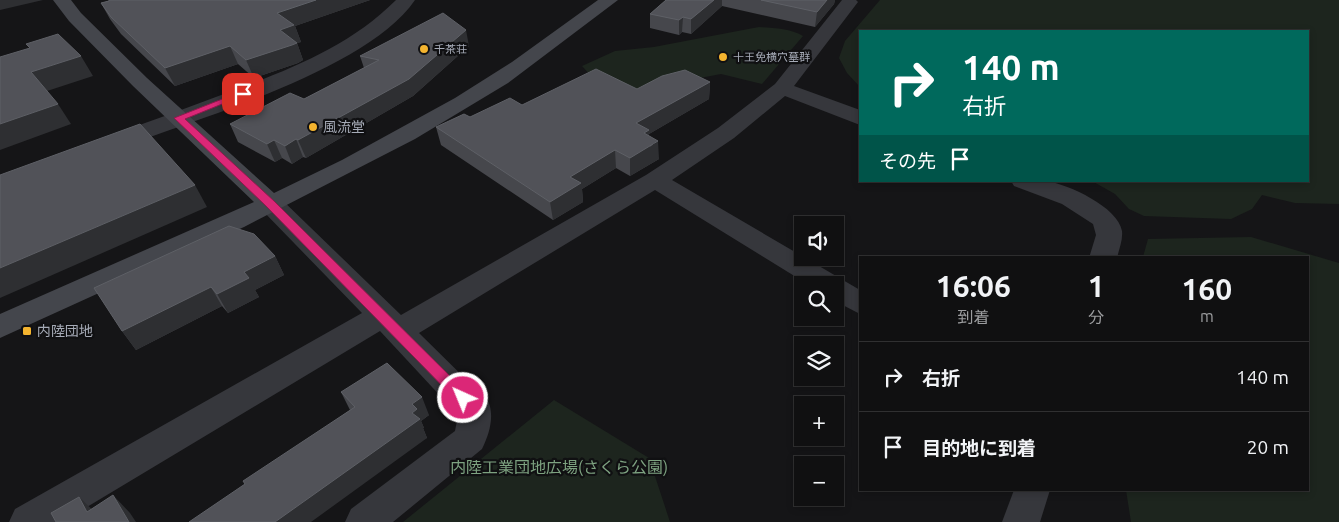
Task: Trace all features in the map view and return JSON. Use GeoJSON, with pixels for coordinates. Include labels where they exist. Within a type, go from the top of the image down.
{"type":"FeatureCollection","features":[{"type":"Feature","properties":{"kind":"street"},"geometry":{"type":"LineString","coordinates":[[62,0],[80,22],[270,203],[391,323],[476,411],[470,438],[364,522]]}},
{"type":"Feature","properties":{"kind":"street"},"geometry":{"type":"LineString","coordinates":[[90,152],[319,62],[364,37],[395,14],[406,0]]}},
{"type":"Feature","properties":{"kind":"street"},"geometry":{"type":"LineString","coordinates":[[0,328],[361,159],[464,102],[531,58],[609,0]]}},
{"type":"Feature","properties":{"kind":"street"},"geometry":{"type":"LineString","coordinates":[[28,522],[655,180],[726,133],[782,88],[849,2]]}},
{"type":"Feature","properties":{"kind":"street"},"geometry":{"type":"LineString","coordinates":[[782,88],[859,118]]}},
{"type":"Feature","properties":{"kind":"street"},"geometry":{"type":"LineString","coordinates":[[655,180],[816,276]]}},
{"type":"Feature","properties":{"kind":"street"},"geometry":{"type":"LineString","coordinates":[[1026,182],[1079,203],[1103,218],[1108,226],[1109,237],[1104,256]]}},
{"type":"Feature","properties":{"kind":"street"},"geometry":{"type":"LineString","coordinates":[[844,293],[859,301]]}},
{"type":"Feature","properties":{"kind":"street"},"geometry":{"type":"LineString","coordinates":[[1021,522],[1032,491]]}},
{"type":"Feature","properties":{"kind":"green space"},"geometry":{"type":"Polygon","coordinates":[[[880,0],[1339,0],[1339,204],[1295,203],[1262,195],[1252,209],[1231,219],[1144,216],[1129,209],[1115,194],[1094,182],[1309,182],[1309,30],[859,30],[859,86],[847,73],[839,58],[845,41],[880,0]]]}},
{"type":"Feature","properties":{"kind":"green space"},"geometry":{"type":"Polygon","coordinates":[[[759,27],[787,30],[803,36],[762,84],[721,74],[627,92],[592,77],[582,66],[615,51],[654,47],[759,27]]]}},
{"type":"Feature","properties":{"kind":"green space"},"geometry":{"type":"Polygon","coordinates":[[[1251,237],[1339,263],[1339,522],[1131,522],[1126,491],[1309,491],[1309,256],[1143,256],[1148,239],[1251,237]]]}},
{"type":"Feature","properties":{"kind":"green space","name":"内陸工業団地広場(さくら公園)"},"geometry":{"type":"Polygon","coordinates":[[[554,400],[649,458],[670,522],[403,522],[554,400]]]}},
{"type":"Feature","properties":{"kind":"building"},"geometry":{"type":"Polygon","coordinates":[[[109,0],[316,0],[277,13],[294,25],[280,30],[297,43],[246,60],[230,46],[165,68],[111,17],[101,3],[109,0]]]}},
{"type":"Feature","properties":{"kind":"building"},"geometry":{"type":"Polygon","coordinates":[[[666,0],[714,0],[691,19],[683,17],[679,20],[650,14],[666,0]]]}},
{"type":"Feature","properties":{"kind":"building"},"geometry":{"type":"Polygon","coordinates":[[[761,0],[827,0],[817,12],[761,0]]]}},
{"type":"Feature","properties":{"kind":"building"},"geometry":{"type":"Polygon","coordinates":[[[443,13],[466,30],[409,79],[298,140],[296,139],[285,146],[274,140],[267,144],[230,124],[290,93],[304,99],[379,60],[360,56],[443,13]]]}},
{"type":"Feature","properties":{"kind":"building"},"geometry":{"type":"Polygon","coordinates":[[[58,34],[81,56],[31,72],[58,104],[0,124],[0,57],[30,48],[26,44],[58,34]]]}},
{"type":"Feature","properties":{"kind":"building"},"geometry":{"type":"Polygon","coordinates":[[[596,69],[637,89],[662,76],[685,70],[710,82],[636,123],[649,130],[644,133],[658,141],[630,158],[615,150],[570,177],[581,183],[550,202],[436,127],[464,114],[470,117],[510,98],[522,105],[596,69]]]}},
{"type":"Feature","properties":{"kind":"building"},"geometry":{"type":"Polygon","coordinates":[[[140,124],[195,185],[0,268],[0,175],[140,124]]]}},
{"type":"Feature","properties":{"kind":"building"},"geometry":{"type":"Polygon","coordinates":[[[229,226],[254,234],[275,256],[244,272],[249,278],[217,294],[211,287],[122,331],[94,288],[229,226]]]}},
{"type":"Feature","properties":{"kind":"building"},"geometry":{"type":"Polygon","coordinates":[[[387,363],[422,397],[412,404],[417,409],[412,413],[420,419],[275,522],[189,522],[245,484],[243,481],[355,407],[341,392],[387,363]]]}},
{"type":"Feature","properties":{"kind":"building"},"geometry":{"type":"Polygon","coordinates":[[[113,495],[129,522],[56,522],[51,513],[79,497],[87,512],[113,495]]]}},
{"type":"Feature","properties":{"kind":"place","name":"千茶荘"},"geometry":{"type":"Point","coordinates":[424,49]}},
{"type":"Feature","properties":{"kind":"place","name":"十王免横穴墓群"},"geometry":{"type":"Point","coordinates":[723,57]}},
{"type":"Feature","properties":{"kind":"place","name":"風流堂"},"geometry":{"type":"Point","coordinates":[313,127]}},
{"type":"Feature","properties":{"kind":"place","name":"内陸団地"},"geometry":{"type":"Point","coordinates":[27,331]}},
{"type":"Feature","properties":{"kind":"route"},"geometry":{"type":"LineString","coordinates":[[243,94],[179,118],[270,203],[383,315],[463,398]]}}]}
